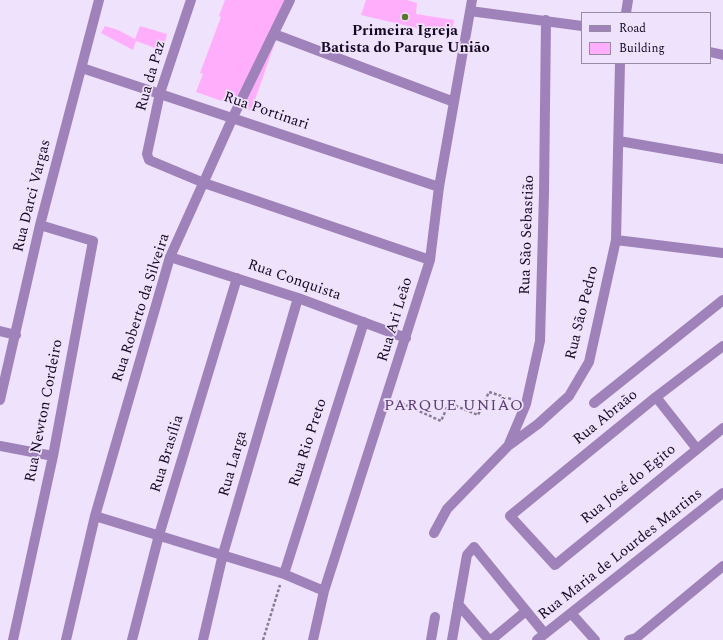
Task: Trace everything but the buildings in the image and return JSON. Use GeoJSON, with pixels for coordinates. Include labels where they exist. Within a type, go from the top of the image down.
{"type":"FeatureCollection","features":[{"type":"Feature","properties":{"kind":"street","name":"Rua Darci Vargas"},"geometry":{"type":"LineString","coordinates":[[0,400],[40,225],[99,0]]}},
{"type":"Feature","properties":{"kind":"street","name":"Rua da Paz"},"geometry":{"type":"LineString","coordinates":[[191,0],[160,93],[147,154],[149,160],[204,183]]}},
{"type":"Feature","properties":{"kind":"street","name":"Rua Roberto da Silveira"},"geometry":{"type":"LineString","coordinates":[[66,640],[95,516],[170,257],[233,117],[290,0]]}},
{"type":"Feature","properties":{"kind":"street","name":"Rua Ari Leão"},"geometry":{"type":"LineString","coordinates":[[313,640],[324,590],[430,260],[439,187],[472,0]]}},
{"type":"Feature","properties":{"kind":"street"},"geometry":{"type":"LineString","coordinates":[[626,12],[628,0]]}},
{"type":"Feature","properties":{"kind":"street"},"geometry":{"type":"LineString","coordinates":[[470,11],[581,26]]}},
{"type":"Feature","properties":{"kind":"street","name":"Rua São Sebastião"},"geometry":{"type":"LineString","coordinates":[[508,446],[526,404],[540,341],[544,193],[546,20]]}},
{"type":"Feature","properties":{"kind":"street"},"geometry":{"type":"LineString","coordinates":[[274,34],[454,102]]}},
{"type":"Feature","properties":{"kind":"street"},"geometry":{"type":"LineString","coordinates":[[711,52],[723,55]]}},
{"type":"Feature","properties":{"kind":"street","name":"Rua São Pedro"},"geometry":{"type":"LineString","coordinates":[[434,533],[448,509],[508,446],[553,412],[569,396],[589,362],[616,240],[620,64]]}},
{"type":"Feature","properties":{"kind":"street","name":"Rua Portinari"},"geometry":{"type":"LineString","coordinates":[[82,68],[233,117],[439,187]]}},
{"type":"Feature","properties":{"kind":"street"},"geometry":{"type":"LineString","coordinates":[[619,141],[723,159]]}},
{"type":"Feature","properties":{"kind":"street"},"geometry":{"type":"LineString","coordinates":[[204,183],[430,260]]}},
{"type":"Feature","properties":{"kind":"street","name":"Rua Newton Cordeiro"},"geometry":{"type":"LineString","coordinates":[[13,640],[53,456],[93,241],[40,225]]}},
{"type":"Feature","properties":{"kind":"street"},"geometry":{"type":"LineString","coordinates":[[616,240],[723,253]]}},
{"type":"Feature","properties":{"kind":"street","name":"Rua Conquista"},"geometry":{"type":"LineString","coordinates":[[170,257],[298,298],[406,338]]}},
{"type":"Feature","properties":{"kind":"street","name":"Rua Brasília"},"geometry":{"type":"LineString","coordinates":[[132,640],[159,535],[237,278]]}},
{"type":"Feature","properties":{"kind":"street","name":"Rua Larga"},"geometry":{"type":"LineString","coordinates":[[203,640],[223,554],[298,298]]}},
{"type":"Feature","properties":{"kind":"street"},"geometry":{"type":"LineString","coordinates":[[594,403],[723,300]]}},
{"type":"Feature","properties":{"kind":"street","name":"Rua Rio Preto"},"geometry":{"type":"LineString","coordinates":[[284,574],[364,322]]}},
{"type":"Feature","properties":{"kind":"street"},"geometry":{"type":"LineString","coordinates":[[0,331],[16,335]]}},
{"type":"Feature","properties":{"kind":"street","name":"Rua Abraão"},"geometry":{"type":"LineString","coordinates":[[555,565],[510,516],[656,397],[723,346]]}},
{"type":"Feature","properties":{"kind":"street"},"geometry":{"type":"LineString","coordinates":[[656,397],[697,449]]}},
{"type":"Feature","properties":{"kind":"street","name":"Rua José do Egito"},"geometry":{"type":"LineString","coordinates":[[555,565],[723,428]]}},
{"type":"Feature","properties":{"kind":"street"},"geometry":{"type":"LineString","coordinates":[[0,446],[53,456]]}},
{"type":"Feature","properties":{"kind":"street","name":"Rua Maria de Lourdes Martins"},"geometry":{"type":"LineString","coordinates":[[541,637],[723,493]]}},
{"type":"Feature","properties":{"kind":"street"},"geometry":{"type":"LineString","coordinates":[[95,516],[223,554],[284,574],[324,590]]}},
{"type":"Feature","properties":{"kind":"street"},"geometry":{"type":"LineString","coordinates":[[452,640],[467,555],[474,547],[526,611],[541,637]]}},
{"type":"Feature","properties":{"kind":"street"},"geometry":{"type":"LineString","coordinates":[[634,639],[723,566]]}},
{"type":"Feature","properties":{"kind":"street"},"geometry":{"type":"LineString","coordinates":[[458,604],[490,640],[526,611]]}},
{"type":"Feature","properties":{"kind":"street"},"geometry":{"type":"LineString","coordinates":[[572,613],[595,640]]}},
{"type":"Feature","properties":{"kind":"street"},"geometry":{"type":"LineString","coordinates":[[431,640],[435,618]]}},
{"type":"Feature","properties":{"kind":"path"},"geometry":{"type":"LineString","coordinates":[[387,396],[441,421],[449,403],[478,415],[489,392],[526,404]]}},
{"type":"Feature","properties":{"kind":"path"},"geometry":{"type":"LineString","coordinates":[[263,640],[284,574]]}},
{"type":"Feature","properties":{"kind":"place","name":"Primeira Igreja Batista do Parque União"},"geometry":{"type":"Point","coordinates":[405,17]}},
{"type":"Feature","properties":{"kind":"district","name":"PARQUE UNIÃO"},"geometry":{"type":"Point","coordinates":[454,407]}}]}
